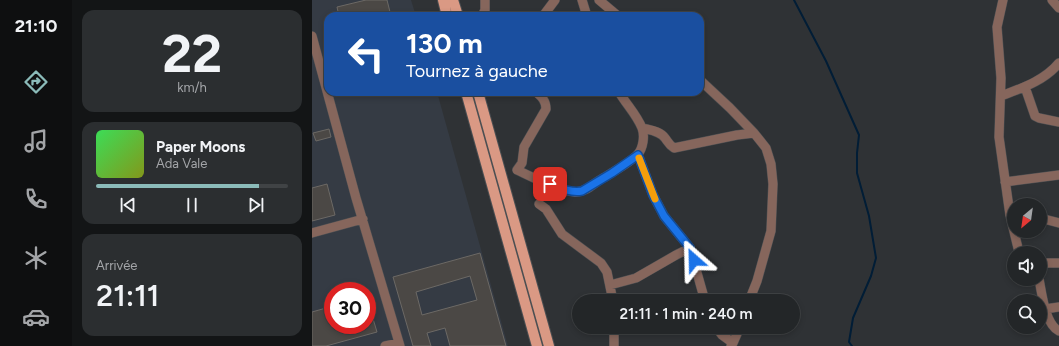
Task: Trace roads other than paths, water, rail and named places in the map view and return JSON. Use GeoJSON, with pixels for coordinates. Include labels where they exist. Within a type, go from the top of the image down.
{"type":"FeatureCollection","features":[{"type":"Feature","properties":{"kind":"main road"},"geometry":{"type":"LineString","coordinates":[[443,0],[446,12]]}},
{"type":"Feature","properties":{"kind":"main road"},"geometry":{"type":"LineString","coordinates":[[453,0],[457,12]]}},
{"type":"Feature","properties":{"kind":"main road"},"geometry":{"type":"LineString","coordinates":[[467,96],[537,346]]}},
{"type":"Feature","properties":{"kind":"main road"},"geometry":{"type":"LineString","coordinates":[[479,96],[549,346]]}},
{"type":"Feature","properties":{"kind":"street"},"geometry":{"type":"LineString","coordinates":[[484,12],[485,0]]}},
{"type":"Feature","properties":{"kind":"street"},"geometry":{"type":"LineString","coordinates":[[582,0],[585,12]]}},
{"type":"Feature","properties":{"kind":"street"},"geometry":{"type":"LineString","coordinates":[[599,0],[613,12]]}},
{"type":"Feature","properties":{"kind":"street"},"geometry":{"type":"LineString","coordinates":[[1003,0],[997,27],[1001,78],[999,137],[1008,198]]}},
{"type":"Feature","properties":{"kind":"street"},"geometry":{"type":"LineString","coordinates":[[1052,0],[1059,8]]}},
{"type":"Feature","properties":{"kind":"street"},"geometry":{"type":"LineString","coordinates":[[545,12],[550,2]]}},
{"type":"Feature","properties":{"kind":"street"},"geometry":{"type":"LineString","coordinates":[[312,36],[324,79]]}},
{"type":"Feature","properties":{"kind":"street"},"geometry":{"type":"LineString","coordinates":[[1001,96],[1025,87],[1049,74],[1059,63]]}},
{"type":"Feature","properties":{"kind":"street"},"geometry":{"type":"LineString","coordinates":[[704,84],[730,108],[766,148],[773,184],[771,231],[752,294]]}},
{"type":"Feature","properties":{"kind":"street"},"geometry":{"type":"LineString","coordinates":[[1025,87],[1035,116],[1059,122]]}},
{"type":"Feature","properties":{"kind":"street"},"geometry":{"type":"LineString","coordinates":[[329,96],[400,344],[385,346]]}},
{"type":"Feature","properties":{"kind":"street"},"geometry":{"type":"LineString","coordinates":[[541,96],[546,104],[546,109],[524,147],[522,163],[517,170],[550,184],[576,192],[586,189],[638,155],[642,144],[643,128],[621,96]]}},
{"type":"Feature","properties":{"kind":"street"},"geometry":{"type":"LineString","coordinates":[[643,128],[654,131],[663,136],[671,147],[674,148],[737,134],[754,133]]}},
{"type":"Feature","properties":{"kind":"street"},"geometry":{"type":"LineString","coordinates":[[638,155],[653,195],[664,216],[690,248],[703,294]]}},
{"type":"Feature","properties":{"kind":"street"},"geometry":{"type":"LineString","coordinates":[[1005,182],[1059,175]]}},
{"type":"Feature","properties":{"kind":"street"},"geometry":{"type":"LineString","coordinates":[[539,204],[546,209],[562,234],[601,263],[607,272],[612,294]]}},
{"type":"Feature","properties":{"kind":"street"},"geometry":{"type":"LineString","coordinates":[[312,233],[363,219]]}},
{"type":"Feature","properties":{"kind":"street"},"geometry":{"type":"LineString","coordinates":[[1047,220],[1059,223]]}},
{"type":"Feature","properties":{"kind":"street"},"geometry":{"type":"LineString","coordinates":[[610,285],[636,278],[690,248]]}},
{"type":"Feature","properties":{"kind":"street"},"geometry":{"type":"LineString","coordinates":[[1047,263],[1059,262]]}},
{"type":"Feature","properties":{"kind":"street"},"geometry":{"type":"LineString","coordinates":[[1047,309],[1059,308]]}},
{"type":"Feature","properties":{"kind":"street"},"geometry":{"type":"LineString","coordinates":[[1047,314],[1051,325],[1059,331]]}},
{"type":"Feature","properties":{"kind":"street"},"geometry":{"type":"LineString","coordinates":[[614,334],[614,346]]}},
{"type":"Feature","properties":{"kind":"street"},"geometry":{"type":"LineString","coordinates":[[721,334],[732,344],[737,334]]}},
{"type":"Feature","properties":{"kind":"waterway"},"geometry":{"type":"LineString","coordinates":[[794,0],[826,61],[859,135],[857,173],[869,216],[876,258],[871,276],[853,318],[849,342],[852,346]]}}]}
